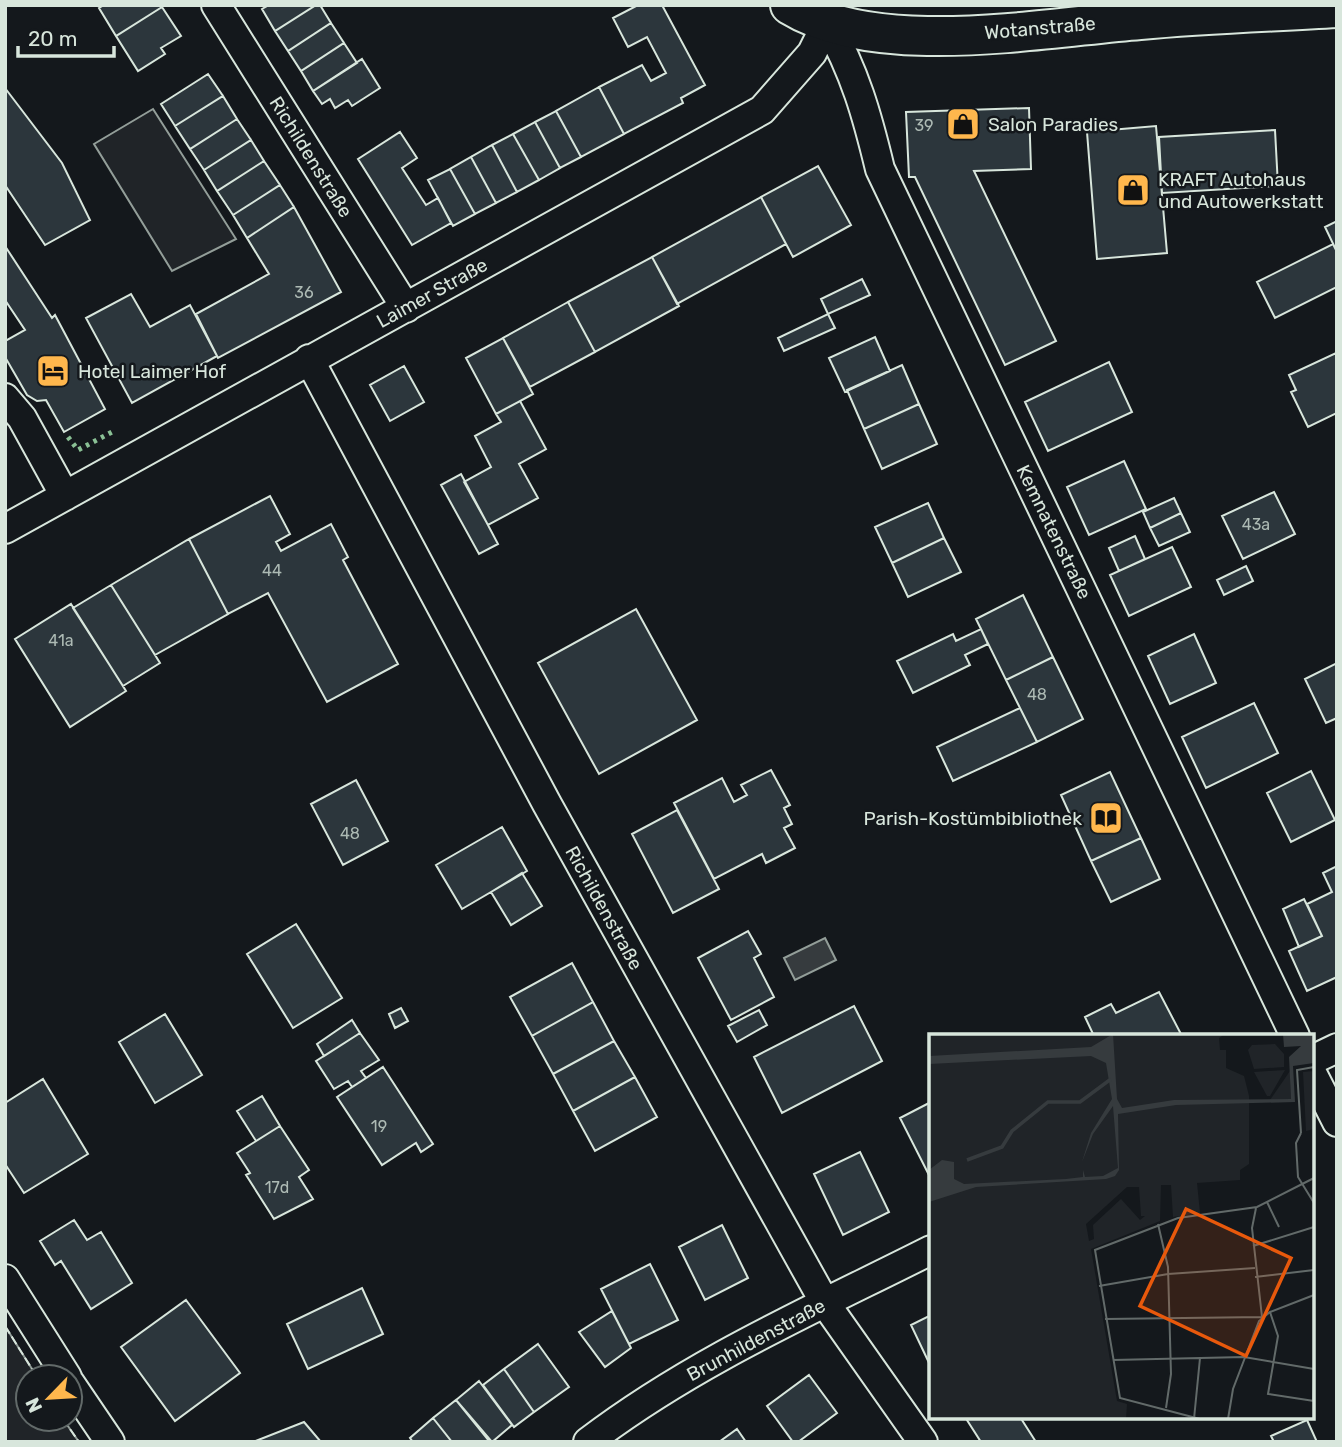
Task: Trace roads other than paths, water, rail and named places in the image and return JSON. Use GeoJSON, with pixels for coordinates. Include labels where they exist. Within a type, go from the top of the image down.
{"type":"FeatureCollection","features":[{"type":"Feature","properties":{"kind":"main road","name":"Wotanstraße"},"geometry":{"type":"LineString","coordinates":[[790,5],[827,23],[884,35],[985,33],[1143,19],[1337,8]]}},
{"type":"Feature","properties":{"kind":"street","name":"Richildenstraße"},"geometry":{"type":"LineString","coordinates":[[216,5],[405,308]]}},
{"type":"Feature","properties":{"kind":"street","name":"Laimer Straße"},"geometry":{"type":"LineString","coordinates":[[5,528],[762,110],[811,53],[827,23]]}},
{"type":"Feature","properties":{"kind":"street","name":"Kemnatenstraße"},"geometry":{"type":"LineString","coordinates":[[827,23],[850,64],[864,103],[880,169],[1293,1034]]}},
{"type":"Feature","properties":{"kind":"street","name":"Richildenstraße"},"geometry":{"type":"LineString","coordinates":[[309,359],[547,804],[825,1303],[923,1442]]}},
{"type":"Feature","properties":{"kind":"street"},"geometry":{"type":"LineString","coordinates":[[5,398],[22,418],[65,496]]}},
{"type":"Feature","properties":{"kind":"street"},"geometry":{"type":"LineString","coordinates":[[1314,1059],[1337,1048]]}},
{"type":"Feature","properties":{"kind":"street"},"geometry":{"type":"LineString","coordinates":[[1314,1077],[1337,1122]]}},
{"type":"Feature","properties":{"kind":"street","name":"Brunhildenstraße"},"geometry":{"type":"LineString","coordinates":[[588,1442],[663,1390],[754,1337],[929,1251]]}},
{"type":"Feature","properties":{"kind":"street"},"geometry":{"type":"LineString","coordinates":[[5,1279],[57,1363]]}},
{"type":"Feature","properties":{"kind":"street"},"geometry":{"type":"LineString","coordinates":[[84,1403],[110,1442]]}},
{"type":"Feature","properties":{"kind":"place","name":"Salon Paradies"},"geometry":{"type":"Point","coordinates":[963,124]}},
{"type":"Feature","properties":{"kind":"place","name":"KRAFT Autohaus und Autowerkstatt"},"geometry":{"type":"Point","coordinates":[1133,190]}},
{"type":"Feature","properties":{"kind":"place","name":"Hotel Laimer Hof"},"geometry":{"type":"Point","coordinates":[53,371]}},
{"type":"Feature","properties":{"kind":"place","name":"Parish-Kostümbibliothek"},"geometry":{"type":"Point","coordinates":[1106,818]}}]}
